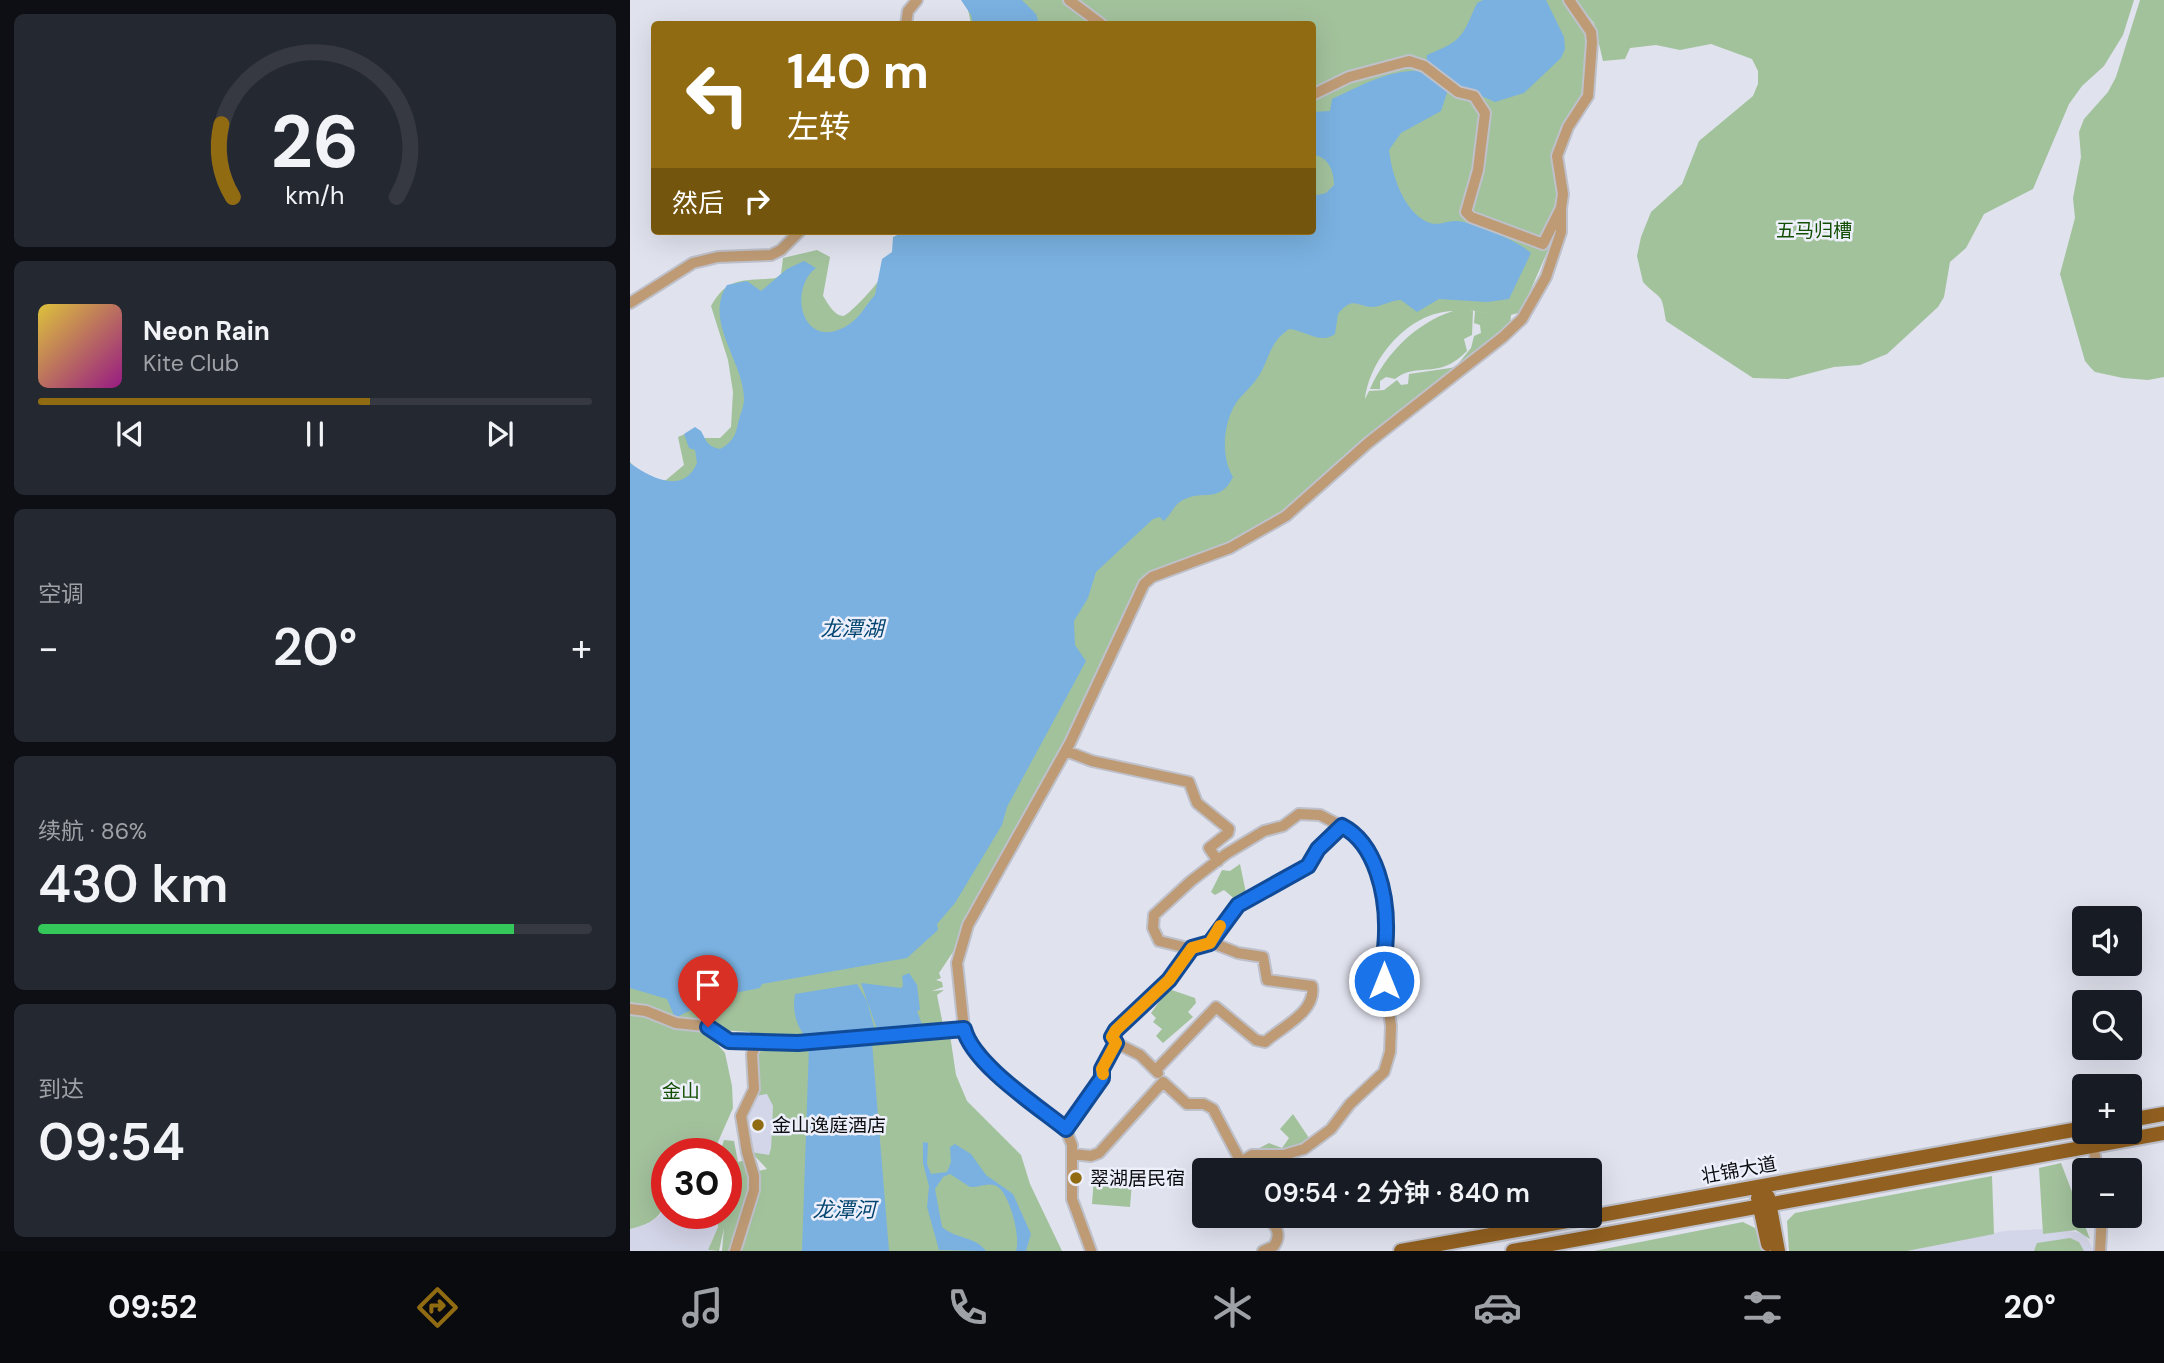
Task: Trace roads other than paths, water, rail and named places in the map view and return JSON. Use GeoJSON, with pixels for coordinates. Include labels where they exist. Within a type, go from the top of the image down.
{"type":"FeatureCollection","features":[{"type":"Feature","properties":{"kind":"main road"},"geometry":{"type":"LineString","coordinates":[[2142,1118],[2164,1114]]}},
{"type":"Feature","properties":{"kind":"main road","name":"壮锦大道"},"geometry":{"type":"LineString","coordinates":[[1401,1251],[2072,1130]]}},
{"type":"Feature","properties":{"kind":"main road","name":"壮锦大道"},"geometry":{"type":"LineString","coordinates":[[1513,1251],[2164,1133]]}},
{"type":"Feature","properties":{"kind":"main road"},"geometry":{"type":"LineString","coordinates":[[1761,1186],[1769,1251]]}},
{"type":"Feature","properties":{"kind":"main road"},"geometry":{"type":"LineString","coordinates":[[1764,1204],[1778,1251]]}},
{"type":"Feature","properties":{"kind":"street"},"geometry":{"type":"LineString","coordinates":[[906,21],[908,11],[917,0]]}},
{"type":"Feature","properties":{"kind":"street"},"geometry":{"type":"LineString","coordinates":[[1069,0],[1097,21]]}},
{"type":"Feature","properties":{"kind":"street"},"geometry":{"type":"LineString","coordinates":[[1091,1251],[1085,1241],[1072,1199],[1072,1154],[1066,1129],[989,1069],[980,1053],[967,1041],[957,963],[968,925],[1066,751],[1143,584],[1152,578],[1230,548],[1286,516],[1368,443],[1503,337],[1522,318],[1546,277],[1561,232],[1563,194],[1557,156],[1568,127],[1588,96],[1591,32],[1569,0]]}},
{"type":"Feature","properties":{"kind":"street"},"geometry":{"type":"LineString","coordinates":[[1316,93],[1343,80],[1403,62],[1415,62],[1424,66],[1452,89],[1474,96],[1485,113],[1478,170],[1466,202],[1468,215],[1544,244],[1561,208]]}},
{"type":"Feature","properties":{"kind":"street"},"geometry":{"type":"LineString","coordinates":[[630,303],[694,263],[718,257],[753,258],[771,255],[781,250],[796,235]]}},
{"type":"Feature","properties":{"kind":"street"},"geometry":{"type":"LineString","coordinates":[[1066,751],[1092,761],[1189,782],[1196,803],[1229,829],[1209,848],[1218,861]]}},
{"type":"Feature","properties":{"kind":"street"},"geometry":{"type":"LineString","coordinates":[[1156,1070],[1214,1008],[1222,1009],[1235,1023],[1265,1042],[1294,1021],[1312,995],[1313,988],[1307,983],[1266,980],[1263,957],[1238,953],[1210,943],[1192,948],[1159,941],[1153,917],[1191,881],[1261,832],[1280,828],[1299,814],[1320,815],[1342,826],[1364,847],[1381,883],[1386,931],[1383,970],[1391,1026],[1388,1060],[1376,1081],[1350,1104],[1331,1129],[1307,1147],[1284,1155],[1248,1158]]}},
{"type":"Feature","properties":{"kind":"street"},"geometry":{"type":"LineString","coordinates":[[1210,943],[1238,905],[1308,866],[1318,849],[1342,826]]}},
{"type":"Feature","properties":{"kind":"street"},"geometry":{"type":"LineString","coordinates":[[1192,948],[1169,980],[1116,1030],[1112,1037],[1116,1043],[1140,1055],[1186,1104],[1204,1104],[1213,1109],[1238,1158]]}},
{"type":"Feature","properties":{"kind":"street"},"geometry":{"type":"LineString","coordinates":[[630,1009],[646,1011],[676,1023],[705,1026],[725,1040],[810,1042],[964,1029]]}},
{"type":"Feature","properties":{"kind":"street"},"geometry":{"type":"LineString","coordinates":[[735,1251],[753,1196],[754,1176],[741,1116],[754,1089],[752,1054],[759,1042]]}},
{"type":"Feature","properties":{"kind":"street"},"geometry":{"type":"LineString","coordinates":[[1066,1129],[1101,1081],[1102,1069],[1116,1043]]}},
{"type":"Feature","properties":{"kind":"street"},"geometry":{"type":"LineString","coordinates":[[1072,1154],[1091,1156],[1100,1153],[1163,1082]]}},
{"type":"Feature","properties":{"kind":"street"},"geometry":{"type":"LineString","coordinates":[[2093,1146],[2095,1158]]}},
{"type":"Feature","properties":{"kind":"street"},"geometry":{"type":"LineString","coordinates":[[1263,1251],[1275,1246],[1278,1238],[1276,1228]]}},
{"type":"Feature","properties":{"kind":"street"},"geometry":{"type":"LineString","coordinates":[[2100,1251],[2101,1228]]}},
{"type":"Feature","properties":{"kind":"water"},"geometry":{"type":"Polygon","coordinates":[[[961,0],[1022,0],[1036,14],[1038,21],[972,21],[961,0]]]}},
{"type":"Feature","properties":{"kind":"water","name":"龙潭湖"},"geometry":{"type":"Polygon","coordinates":[[[1483,0],[1546,0],[1564,37],[1565,49],[1561,58],[1524,93],[1495,102],[1454,84],[1449,87],[1441,111],[1401,133],[1389,150],[1401,193],[1406,203],[1421,218],[1434,224],[1457,221],[1484,228],[1531,253],[1509,299],[1487,302],[1439,299],[1417,312],[1401,300],[1373,307],[1351,303],[1338,314],[1335,334],[1330,337],[1318,338],[1289,329],[1278,339],[1260,374],[1239,399],[1229,417],[1225,448],[1233,477],[1228,486],[1216,493],[1189,497],[1181,501],[1163,521],[1160,517],[1153,519],[1096,572],[1088,598],[1074,621],[1075,645],[1086,661],[1007,807],[1002,825],[955,903],[937,924],[938,930],[907,958],[762,984],[760,988],[719,996],[675,1018],[667,999],[630,988],[630,463],[647,474],[666,481],[684,479],[697,463],[695,450],[689,448],[684,434],[695,427],[710,445],[720,449],[735,435],[744,401],[743,386],[722,328],[721,299],[727,285],[747,281],[761,291],[787,269],[804,261],[816,268],[807,278],[802,291],[801,304],[805,316],[811,326],[821,332],[835,331],[855,320],[875,295],[882,259],[892,252],[893,237],[897,235],[1316,235],[1316,195],[1326,193],[1334,185],[1329,165],[1323,158],[1316,156],[1316,112],[1330,111],[1332,99],[1376,79],[1398,73],[1422,71],[1426,66],[1427,55],[1460,36],[1477,3],[1483,0]]]}},
{"type":"Feature","properties":{"kind":"water"},"geometry":{"type":"Polygon","coordinates":[[[909,973],[917,985],[920,1010],[917,1011],[923,1027],[878,1032],[861,983],[901,988],[902,976],[909,973]]]}},
{"type":"Feature","properties":{"kind":"water"},"geometry":{"type":"Polygon","coordinates":[[[857,984],[867,1001],[876,1034],[807,1038],[796,1018],[795,994],[857,984]]]}},
{"type":"Feature","properties":{"kind":"water","name":"龙潭河"},"geometry":{"type":"Polygon","coordinates":[[[872,1042],[889,1251],[802,1251],[809,1045],[872,1042]]]}},
{"type":"Feature","properties":{"kind":"water"},"geometry":{"type":"Polygon","coordinates":[[[923,1142],[928,1143],[927,1164],[931,1174],[947,1172],[951,1162],[950,1147],[955,1144],[971,1154],[986,1175],[1013,1194],[1031,1234],[1026,1251],[1016,1251],[1017,1237],[1013,1217],[1007,1199],[998,1187],[970,1187],[950,1174],[943,1177],[935,1189],[942,1227],[977,1243],[986,1251],[939,1250],[927,1207],[929,1186],[923,1163],[923,1142]]]}},
{"type":"Feature","properties":{"kind":"place","name":"金山逸庭酒店"},"geometry":{"type":"Point","coordinates":[758,1125]}},
{"type":"Feature","properties":{"kind":"place","name":"翠湖居民宿"},"geometry":{"type":"Point","coordinates":[1076,1178]}},
{"type":"Feature","properties":{"kind":"park label","name":"五马归槽"},"geometry":{"type":"Point","coordinates":[1814,230]}},
{"type":"Feature","properties":{"kind":"park label","name":"金山"},"geometry":{"type":"Point","coordinates":[681,1091]}}]}
